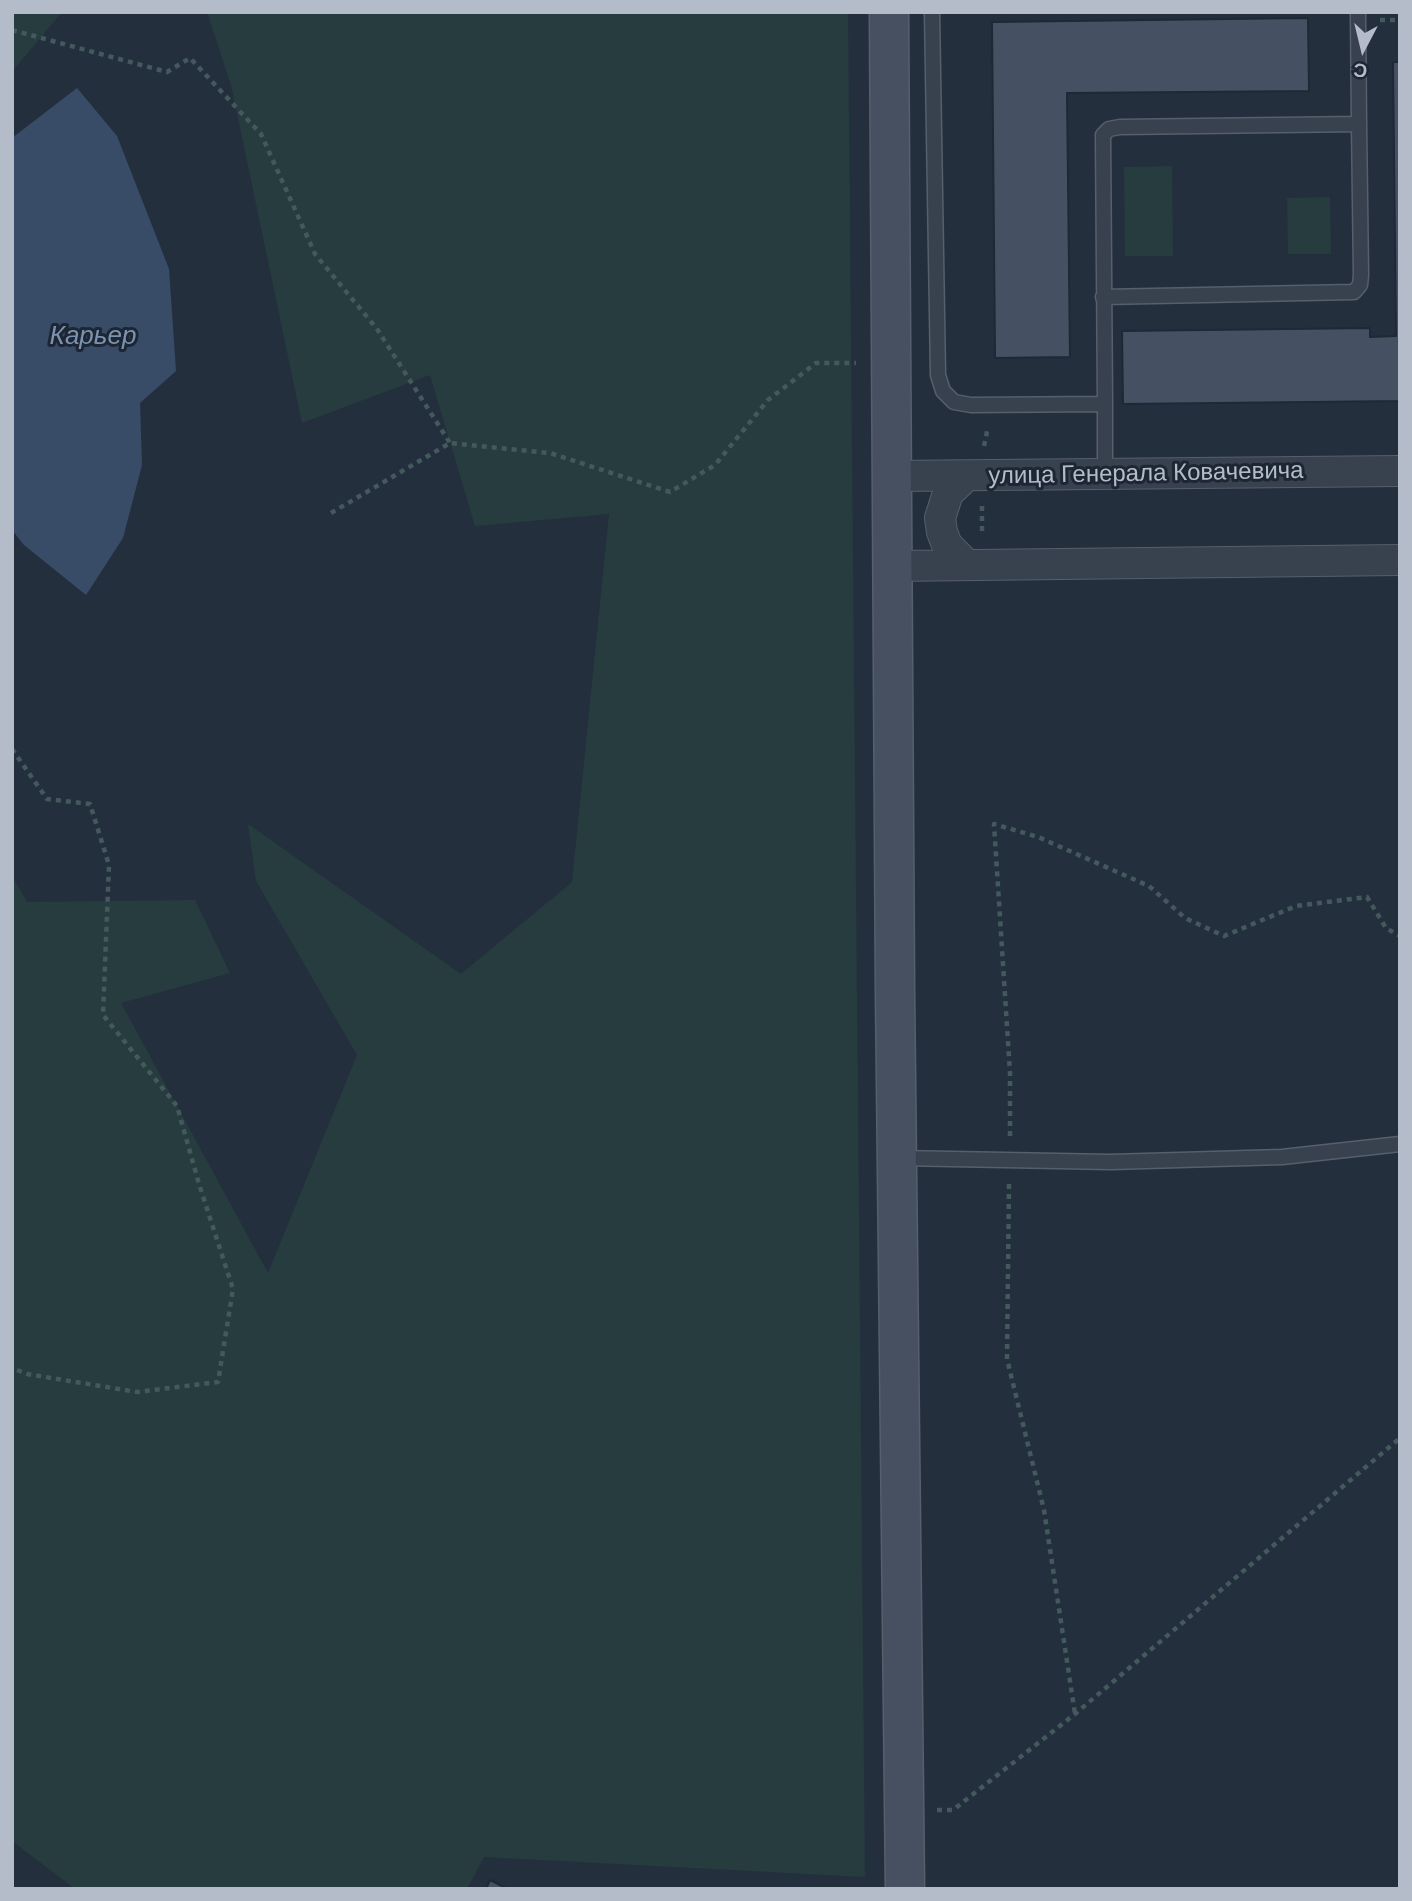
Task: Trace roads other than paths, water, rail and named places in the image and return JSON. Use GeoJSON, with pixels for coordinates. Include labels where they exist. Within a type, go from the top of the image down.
{"type":"FeatureCollection","features":[{"type":"Feature","properties":{"kind":"main road"},"geometry":{"type":"LineString","coordinates":[[889,12],[905,1889]]}},
{"type":"Feature","properties":{"kind":"street","name":"улица Генерала Ковачевича"},"geometry":{"type":"LineString","coordinates":[[892,476],[974,467],[1105,474],[1400,471]]}},
{"type":"Feature","properties":{"kind":"street"},"geometry":{"type":"LineString","coordinates":[[974,467],[948,494],[940,518],[947,545],[956,556],[1400,560]]}},
{"type":"Feature","properties":{"kind":"street"},"geometry":{"type":"LineString","coordinates":[[892,566],[975,556]]}},
{"type":"Feature","properties":{"kind":"lane"},"geometry":{"type":"LineString","coordinates":[[932,12],[937,375],[943,391],[954,402],[971,405],[1105,404]]}},
{"type":"Feature","properties":{"kind":"lane"},"geometry":{"type":"LineString","coordinates":[[1103,297],[1354,292],[1360,285],[1361,275],[1358,12]]}},
{"type":"Feature","properties":{"kind":"lane"},"geometry":{"type":"LineString","coordinates":[[1105,474],[1103,135],[1109,129],[1359,124]]}},
{"type":"Feature","properties":{"kind":"lane"},"geometry":{"type":"LineString","coordinates":[[897,1158],[1111,1162],[1282,1157],[1400,1144]]}},
{"type":"Feature","properties":{"kind":"water","name":"Карьер"},"geometry":{"type":"Polygon","coordinates":[[[77,88],[117,136],[169,269],[176,371],[140,403],[142,465],[123,538],[86,595],[24,545],[12,530],[12,138],[77,88]]]}}]}
